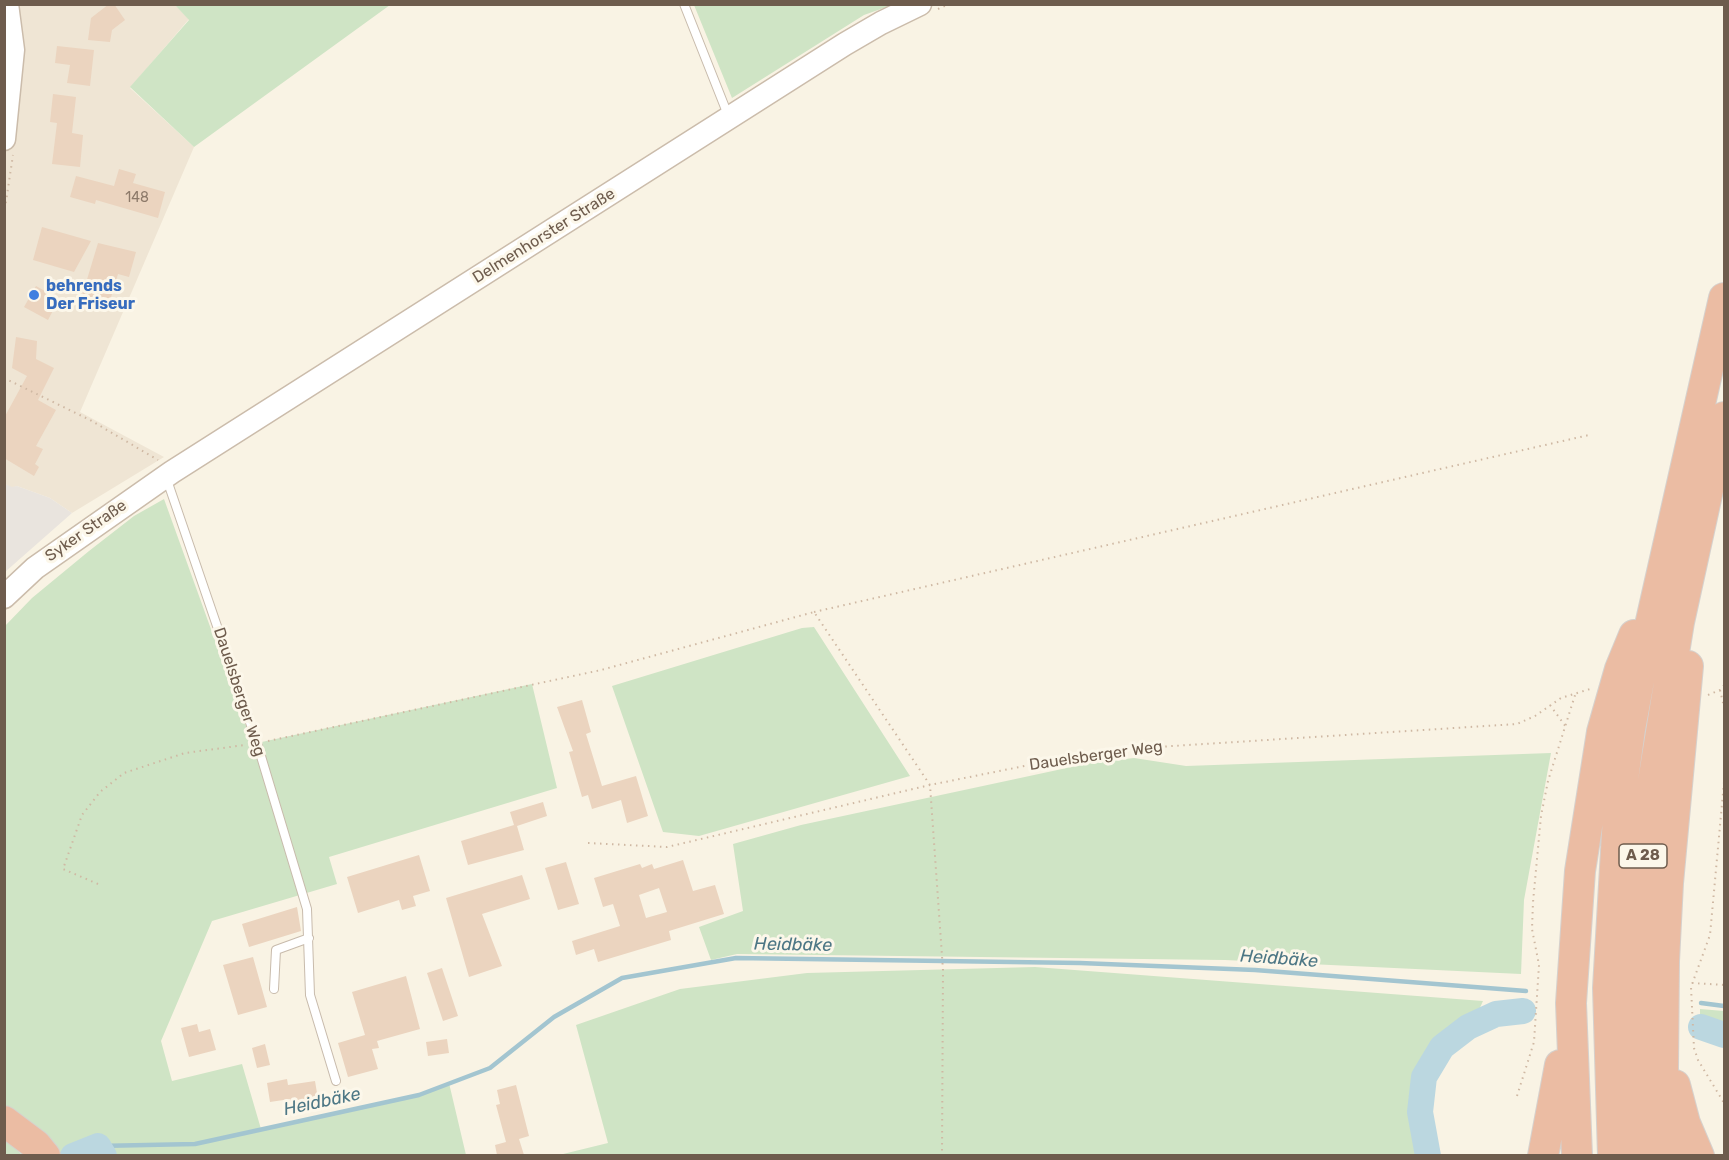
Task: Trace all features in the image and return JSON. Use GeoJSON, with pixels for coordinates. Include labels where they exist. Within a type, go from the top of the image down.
{"type":"FeatureCollection","features":[{"type":"Feature","properties":{"kind":"highway","name":"A 28"},"geometry":{"type":"LineString","coordinates":[[1612,1155],[1608,988],[1618,816],[1630,729],[1662,566],[1725,298]]}},
{"type":"Feature","properties":{"kind":"highway","name":"A 28"},"geometry":{"type":"LineString","coordinates":[[1640,1155],[1636,1045],[1640,887],[1658,740],[1692,561],[1725,417]]}},
{"type":"Feature","properties":{"kind":"highway"},"geometry":{"type":"LineString","coordinates":[[1667,1155],[1662,1025],[1668,883],[1686,690],[1692,561]]}},
{"type":"Feature","properties":{"kind":"highway"},"geometry":{"type":"LineString","coordinates":[[1577,1155],[1571,1003],[1580,871],[1602,732],[1620,669],[1662,566]]}},
{"type":"Feature","properties":{"kind":"highway"},"geometry":{"type":"LineString","coordinates":[[1543,1155],[1571,1003]]}},
{"type":"Feature","properties":{"kind":"highway"},"geometry":{"type":"LineString","coordinates":[[1662,1025],[1685,1123],[1699,1155]]}},
{"type":"Feature","properties":{"kind":"highway"},"geometry":{"type":"LineString","coordinates":[[4,1121],[40,1150]]}},
{"type":"Feature","properties":{"kind":"street"},"geometry":{"type":"LineString","coordinates":[[4,139],[13,50],[7,4]]}},
{"type":"Feature","properties":{"kind":"street","name":"Delmenhorster Straße"},"geometry":{"type":"LineString","coordinates":[[169,474],[854,39],[920,4]]}},
{"type":"Feature","properties":{"kind":"street","name":"Syker Straße"},"geometry":{"type":"LineString","coordinates":[[4,597],[43,561],[169,474]]}},
{"type":"Feature","properties":{"kind":"lane"},"geometry":{"type":"LineString","coordinates":[[684,4],[729,118]]}},
{"type":"Feature","properties":{"kind":"lane","name":"Dauelsberger Weg"},"geometry":{"type":"LineString","coordinates":[[169,474],[257,743],[307,909],[310,995],[336,1081]]}},
{"type":"Feature","properties":{"kind":"lane"},"geometry":{"type":"LineString","coordinates":[[274,989],[276,950],[309,938]]}},
{"type":"Feature","properties":{"kind":"path"},"geometry":{"type":"LineString","coordinates":[[4,378],[90,420],[164,464],[169,474]]}},
{"type":"Feature","properties":{"kind":"path"},"geometry":{"type":"LineString","coordinates":[[98,884],[63,869],[82,815],[100,792],[124,773],[185,753],[257,743],[601,669],[814,612],[1589,435]]}},
{"type":"Feature","properties":{"kind":"path"},"geometry":{"type":"LineString","coordinates":[[814,612],[930,785],[943,970],[942,1155]]}},
{"type":"Feature","properties":{"kind":"path"},"geometry":{"type":"LineString","coordinates":[[1702,696],[1720,690],[1725,685]]}},
{"type":"Feature","properties":{"kind":"path","name":"Dauelsberger Weg"},"geometry":{"type":"LineString","coordinates":[[588,843],[667,847],[930,785],[1049,761],[1126,749],[1394,730],[1507,725],[1535,716],[1550,705],[1576,692],[1595,689]]}},
{"type":"Feature","properties":{"kind":"path"},"geometry":{"type":"LineString","coordinates":[[1720,690],[1725,707]]}},
{"type":"Feature","properties":{"kind":"path"},"geometry":{"type":"LineString","coordinates":[[1517,1096],[1534,1042],[1539,965],[1532,929],[1541,816],[1548,781],[1576,692]]}},
{"type":"Feature","properties":{"kind":"path"},"geometry":{"type":"LineString","coordinates":[[1550,705],[1566,727]]}},
{"type":"Feature","properties":{"kind":"path"},"geometry":{"type":"LineString","coordinates":[[1725,782],[1710,935],[1692,982],[1694,1048],[1703,1069],[1725,1103]]}},
{"type":"Feature","properties":{"kind":"path"},"geometry":{"type":"LineString","coordinates":[[1692,982],[1725,985]]}},
{"type":"Feature","properties":{"kind":"shaded area"},"geometry":{"type":"Polygon","coordinates":[[[5,5],[175,5],[189,19],[130,88],[194,147],[80,412],[164,457],[72,513],[50,498],[5,484],[5,5]]]}},
{"type":"Feature","properties":{"kind":"shaded area"},"geometry":{"type":"Polygon","coordinates":[[[5,484],[50,498],[72,513],[5,572],[5,484]]]}},
{"type":"Feature","properties":{"kind":"green space"},"geometry":{"type":"Polygon","coordinates":[[[175,5],[390,5],[194,147],[130,87],[189,20],[175,5]]]}},
{"type":"Feature","properties":{"kind":"green space"},"geometry":{"type":"Polygon","coordinates":[[[694,5],[892,5],[864,15],[732,98],[694,5]]]}},
{"type":"Feature","properties":{"kind":"green space"},"geometry":{"type":"Polygon","coordinates":[[[164,499],[251,740],[257,743],[532,684],[557,788],[329,857],[337,884],[212,921],[161,1041],[172,1081],[242,1064],[261,1129],[419,1095],[449,1083],[466,1155],[87,1155],[95,1142],[60,1153],[5,1108],[4,627],[32,598],[89,551],[134,516],[164,499]]]}},
{"type":"Feature","properties":{"kind":"green space"},"geometry":{"type":"Polygon","coordinates":[[[814,627],[910,776],[699,836],[663,832],[612,686],[802,628],[814,627]]]}},
{"type":"Feature","properties":{"kind":"green space"},"geometry":{"type":"Polygon","coordinates":[[[1551,753],[1524,900],[1521,974],[1225,960],[737,954],[711,960],[699,927],[743,911],[733,844],[801,825],[1090,763],[1134,758],[1186,766],[1551,753]]]}},
{"type":"Feature","properties":{"kind":"green space"},"geometry":{"type":"Polygon","coordinates":[[[1035,967],[1483,1001],[1478,1012],[1423,1057],[1411,1089],[1414,1118],[1425,1155],[559,1155],[608,1143],[576,1025],[680,989],[807,973],[1035,967]]]}},
{"type":"Feature","properties":{"kind":"green space"},"geometry":{"type":"Polygon","coordinates":[[[1700,1009],[1724,1011],[1724,1029],[1700,1021],[1700,1009]]]}},
{"type":"Feature","properties":{"kind":"green space"},"geometry":{"type":"Polygon","coordinates":[[[5,1140],[14,1147],[22,1155],[5,1155],[5,1140]]]}},
{"type":"Feature","properties":{"kind":"water"},"geometry":{"type":"Polygon","coordinates":[[[96,1141],[87,1155],[55,1156],[71,1148],[96,1141]]]}},
{"type":"Feature","properties":{"kind":"building"},"geometry":{"type":"Polygon","coordinates":[[[109,4],[114,4],[125,20],[112,30],[110,42],[88,40],[91,18],[109,4]]]}},
{"type":"Feature","properties":{"kind":"building"},"geometry":{"type":"Polygon","coordinates":[[[57,46],[94,50],[90,86],[67,83],[70,65],[55,63],[57,46]]]}},
{"type":"Feature","properties":{"kind":"building"},"geometry":{"type":"Polygon","coordinates":[[[53,94],[76,97],[72,133],[83,135],[80,167],[52,164],[57,123],[50,122],[53,94]]]}},
{"type":"Feature","properties":{"kind":"building"},"geometry":{"type":"Polygon","coordinates":[[[119,169],[136,174],[133,183],[165,192],[158,218],[96,200],[95,204],[70,197],[76,176],[114,186],[119,169]]]}},
{"type":"Feature","properties":{"kind":"building"},"geometry":{"type":"Polygon","coordinates":[[[42,227],[91,241],[74,272],[33,260],[42,227]]]}},
{"type":"Feature","properties":{"kind":"building"},"geometry":{"type":"Polygon","coordinates":[[[98,243],[136,252],[129,277],[118,274],[109,304],[82,296],[98,243]]]}},
{"type":"Feature","properties":{"kind":"building"},"geometry":{"type":"Polygon","coordinates":[[[36,286],[59,299],[48,320],[24,307],[36,286]]]}},
{"type":"Feature","properties":{"kind":"building"},"geometry":{"type":"Polygon","coordinates":[[[16,337],[37,341],[36,359],[54,368],[38,400],[56,410],[36,446],[43,449],[35,464],[39,467],[34,476],[4,458],[4,418],[27,376],[12,368],[16,337]]]}},
{"type":"Feature","properties":{"kind":"building"},"geometry":{"type":"Polygon","coordinates":[[[582,700],[591,732],[586,734],[602,786],[636,776],[648,816],[627,823],[621,800],[592,809],[588,795],[582,797],[569,752],[573,751],[557,707],[582,700]]]}},
{"type":"Feature","properties":{"kind":"building"},"geometry":{"type":"Polygon","coordinates":[[[543,802],[547,816],[517,826],[524,850],[468,865],[461,841],[514,825],[510,812],[543,802]]]}},
{"type":"Feature","properties":{"kind":"building"},"geometry":{"type":"Polygon","coordinates":[[[419,855],[430,891],[413,896],[416,906],[402,910],[399,900],[358,913],[347,877],[419,855]]]}},
{"type":"Feature","properties":{"kind":"building"},"geometry":{"type":"Polygon","coordinates":[[[683,860],[693,891],[715,885],[724,914],[669,931],[671,940],[598,962],[594,949],[576,955],[572,941],[620,926],[613,904],[603,907],[594,878],[640,864],[642,868],[652,864],[654,869],[683,860]],[[659,888],[639,895],[646,918],[667,912],[659,888]]]}},
{"type":"Feature","properties":{"kind":"building"},"geometry":{"type":"Polygon","coordinates":[[[566,862],[579,904],[558,910],[545,868],[566,862]]]}},
{"type":"Feature","properties":{"kind":"building"},"geometry":{"type":"Polygon","coordinates":[[[522,875],[530,899],[482,914],[502,966],[469,977],[446,898],[522,875]]]}},
{"type":"Feature","properties":{"kind":"building"},"geometry":{"type":"Polygon","coordinates":[[[297,907],[301,931],[249,947],[242,924],[297,907]]]}},
{"type":"Feature","properties":{"kind":"building"},"geometry":{"type":"Polygon","coordinates":[[[253,957],[267,1007],[238,1015],[223,965],[253,957]]]}},
{"type":"Feature","properties":{"kind":"building"},"geometry":{"type":"Polygon","coordinates":[[[442,968],[458,1016],[443,1021],[427,973],[442,968]]]}},
{"type":"Feature","properties":{"kind":"building"},"geometry":{"type":"Polygon","coordinates":[[[406,976],[420,1029],[377,1041],[379,1048],[372,1049],[378,1069],[348,1077],[338,1043],[365,1035],[352,992],[406,976]]]}},
{"type":"Feature","properties":{"kind":"building"},"geometry":{"type":"Polygon","coordinates":[[[197,1024],[199,1032],[210,1029],[216,1050],[189,1057],[181,1028],[197,1024]]]}},
{"type":"Feature","properties":{"kind":"building"},"geometry":{"type":"Polygon","coordinates":[[[447,1039],[449,1053],[428,1056],[426,1042],[447,1039]]]}},
{"type":"Feature","properties":{"kind":"building"},"geometry":{"type":"Polygon","coordinates":[[[265,1044],[270,1065],[257,1068],[252,1048],[265,1044]]]}},
{"type":"Feature","properties":{"kind":"building"},"geometry":{"type":"Polygon","coordinates":[[[287,1079],[288,1085],[315,1081],[318,1099],[291,1103],[290,1099],[270,1102],[267,1083],[287,1079]]]}},
{"type":"Feature","properties":{"kind":"building"},"geometry":{"type":"Polygon","coordinates":[[[516,1085],[529,1136],[519,1139],[524,1155],[497,1155],[495,1145],[506,1142],[496,1105],[500,1104],[497,1090],[516,1085]]]}},
{"type":"Feature","properties":{"kind":"waterway","name":"Heidbäke"},"geometry":{"type":"LineString","coordinates":[[98,1146],[195,1144],[419,1095],[490,1068],[554,1017],[622,978],[736,958],[1080,963],[1255,970],[1526,991]]}},
{"type":"Feature","properties":{"kind":"waterway","name":"Heidbäke"},"geometry":{"type":"LineString","coordinates":[[1701,1003],[1724,1006]]}},
{"type":"Feature","properties":{"kind":"waterway"},"geometry":{"type":"LineString","coordinates":[[1428,1156],[1420,1112],[1424,1077],[1442,1047],[1468,1027],[1496,1014],[1523,1011]]}},
{"type":"Feature","properties":{"kind":"waterway"},"geometry":{"type":"LineString","coordinates":[[1701,1027],[1724,1035]]}},
{"type":"Feature","properties":{"kind":"waterway"},"geometry":{"type":"LineString","coordinates":[[73,1156],[98,1146],[104,1156]]}},
{"type":"Feature","properties":{"kind":"place","name":"behrends Der Friseur"},"geometry":{"type":"Point","coordinates":[34,295]}}]}
